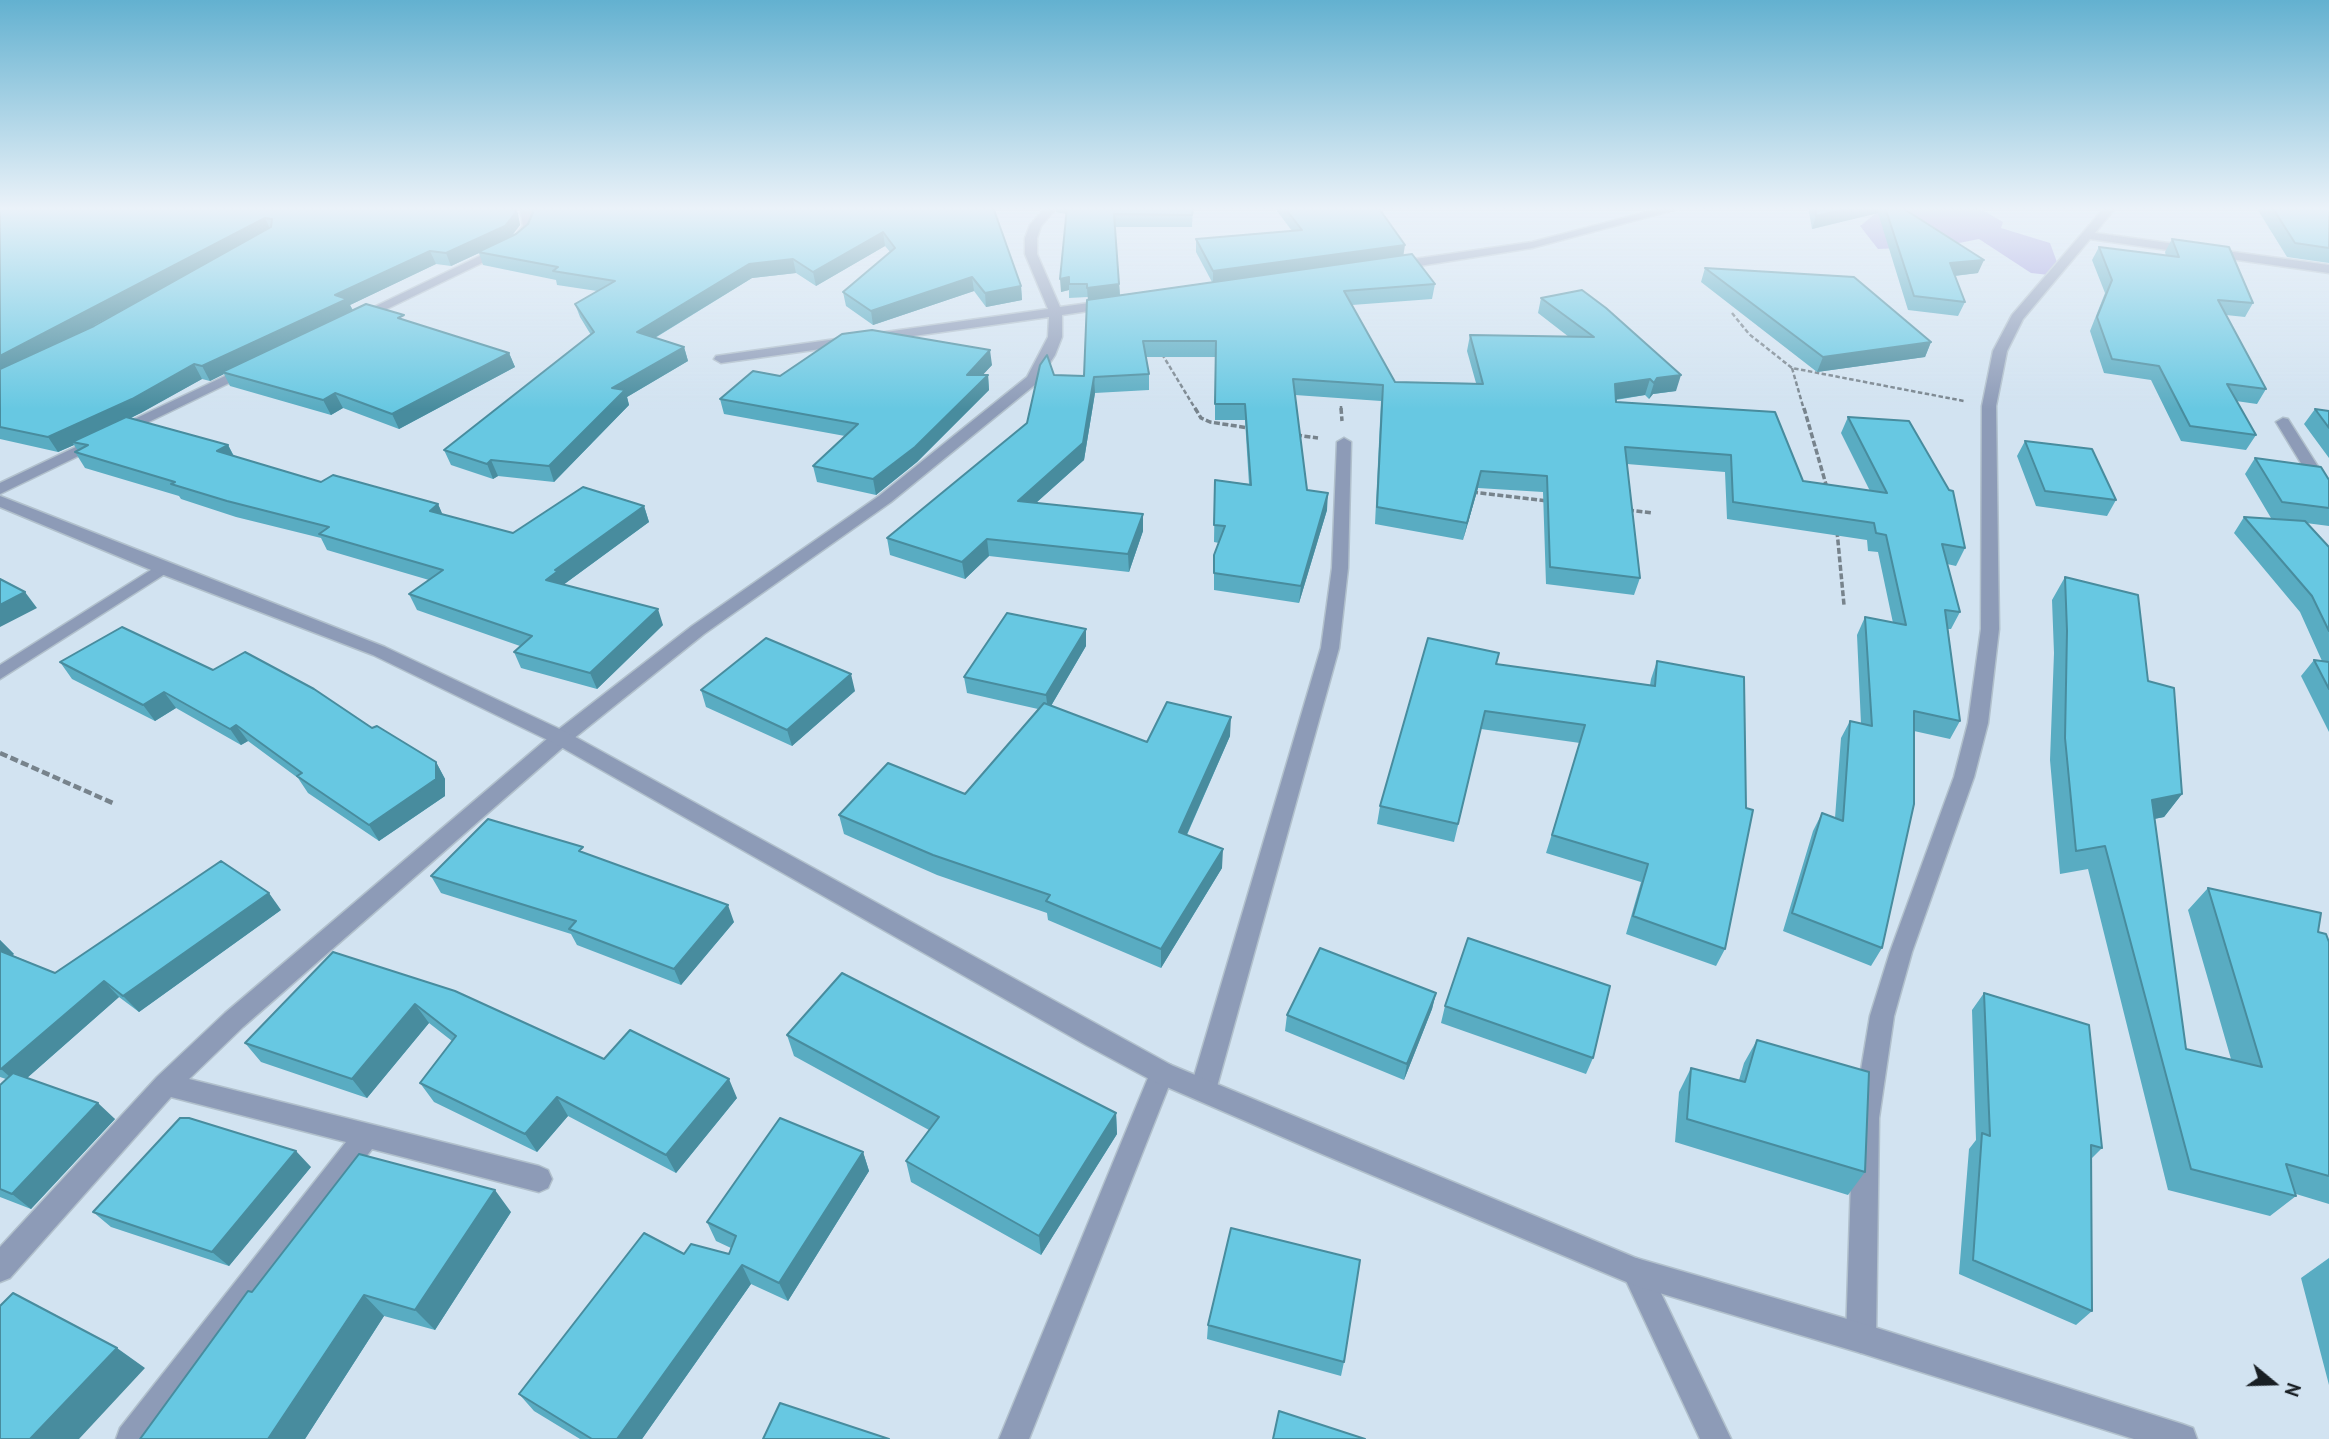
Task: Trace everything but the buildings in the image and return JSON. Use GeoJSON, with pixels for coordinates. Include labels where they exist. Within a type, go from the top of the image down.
{"type":"FeatureCollection","features":[{"type":"Feature","properties":{"kind":"street"},"geometry":{"type":"LineString","coordinates":[[339,327],[450,274]]}},
{"type":"Feature","properties":{"kind":"street"},"geometry":{"type":"LineString","coordinates":[[0,1268],[166,1085],[234,1020],[561,738],[679,645],[885,499],[1032,380],[1048,355],[1055,337],[1056,313],[1040,274]]}},
{"type":"Feature","properties":{"kind":"street"},"geometry":{"type":"LineString","coordinates":[[1861,1338],[1866,1118],[1881,1016],[1901,952],[1964,777],[1978,723],[1990,629],[1989,406],[2000,351],[2017,318],[2056,274]]}},
{"type":"Feature","properties":{"kind":"street"},"geometry":{"type":"LineString","coordinates":[[721,359],[1056,313],[1124,301]]}},
{"type":"Feature","properties":{"kind":"street"},"geometry":{"type":"LineString","coordinates":[[0,489],[264,363]]}},
{"type":"Feature","properties":{"kind":"street"},"geometry":{"type":"LineString","coordinates":[[2283,422],[2329,496]]}},
{"type":"Feature","properties":{"kind":"street"},"geometry":{"type":"LineString","coordinates":[[1203,1090],[1330,648],[1340,568],[1344,442]]}},
{"type":"Feature","properties":{"kind":"street"},"geometry":{"type":"LineString","coordinates":[[0,501],[162,568],[379,651],[561,738],[1162,1073],[1636,1272],[1861,1338],[2182,1439]]}},
{"type":"Feature","properties":{"kind":"street"},"geometry":{"type":"LineString","coordinates":[[0,673],[162,568]]}},
{"type":"Feature","properties":{"kind":"street"},"geometry":{"type":"LineString","coordinates":[[1014,1439],[1162,1073]]}},
{"type":"Feature","properties":{"kind":"street"},"geometry":{"type":"LineString","coordinates":[[166,1085],[539,1179]]}},
{"type":"Feature","properties":{"kind":"street"},"geometry":{"type":"LineString","coordinates":[[131,1439],[366,1137]]}},
{"type":"Feature","properties":{"kind":"street"},"geometry":{"type":"LineString","coordinates":[[1636,1272],[1716,1439]]}},
{"type":"Feature","properties":{"kind":"path"},"geometry":{"type":"LineString","coordinates":[[1732,313],[1749,334],[1792,368],[1989,406]]}},
{"type":"Feature","properties":{"kind":"path"},"geometry":{"type":"LineString","coordinates":[[1157,347],[1201,418],[1210,422],[1259,429]]}},
{"type":"Feature","properties":{"kind":"path"},"geometry":{"type":"LineString","coordinates":[[1792,368],[1829,496]]}},
{"type":"Feature","properties":{"kind":"path"},"geometry":{"type":"LineString","coordinates":[[1294,435],[1344,442]]}},
{"type":"Feature","properties":{"kind":"path"},"geometry":{"type":"LineString","coordinates":[[1465,492],[1547,501]]}},
{"type":"Feature","properties":{"kind":"path"},"geometry":{"type":"LineString","coordinates":[[1626,510],[1652,513]]}},
{"type":"Feature","properties":{"kind":"path"},"geometry":{"type":"LineString","coordinates":[[1836,521],[1844,605]]}},
{"type":"Feature","properties":{"kind":"path"},"geometry":{"type":"LineString","coordinates":[[0,753],[115,804]]}}]}
